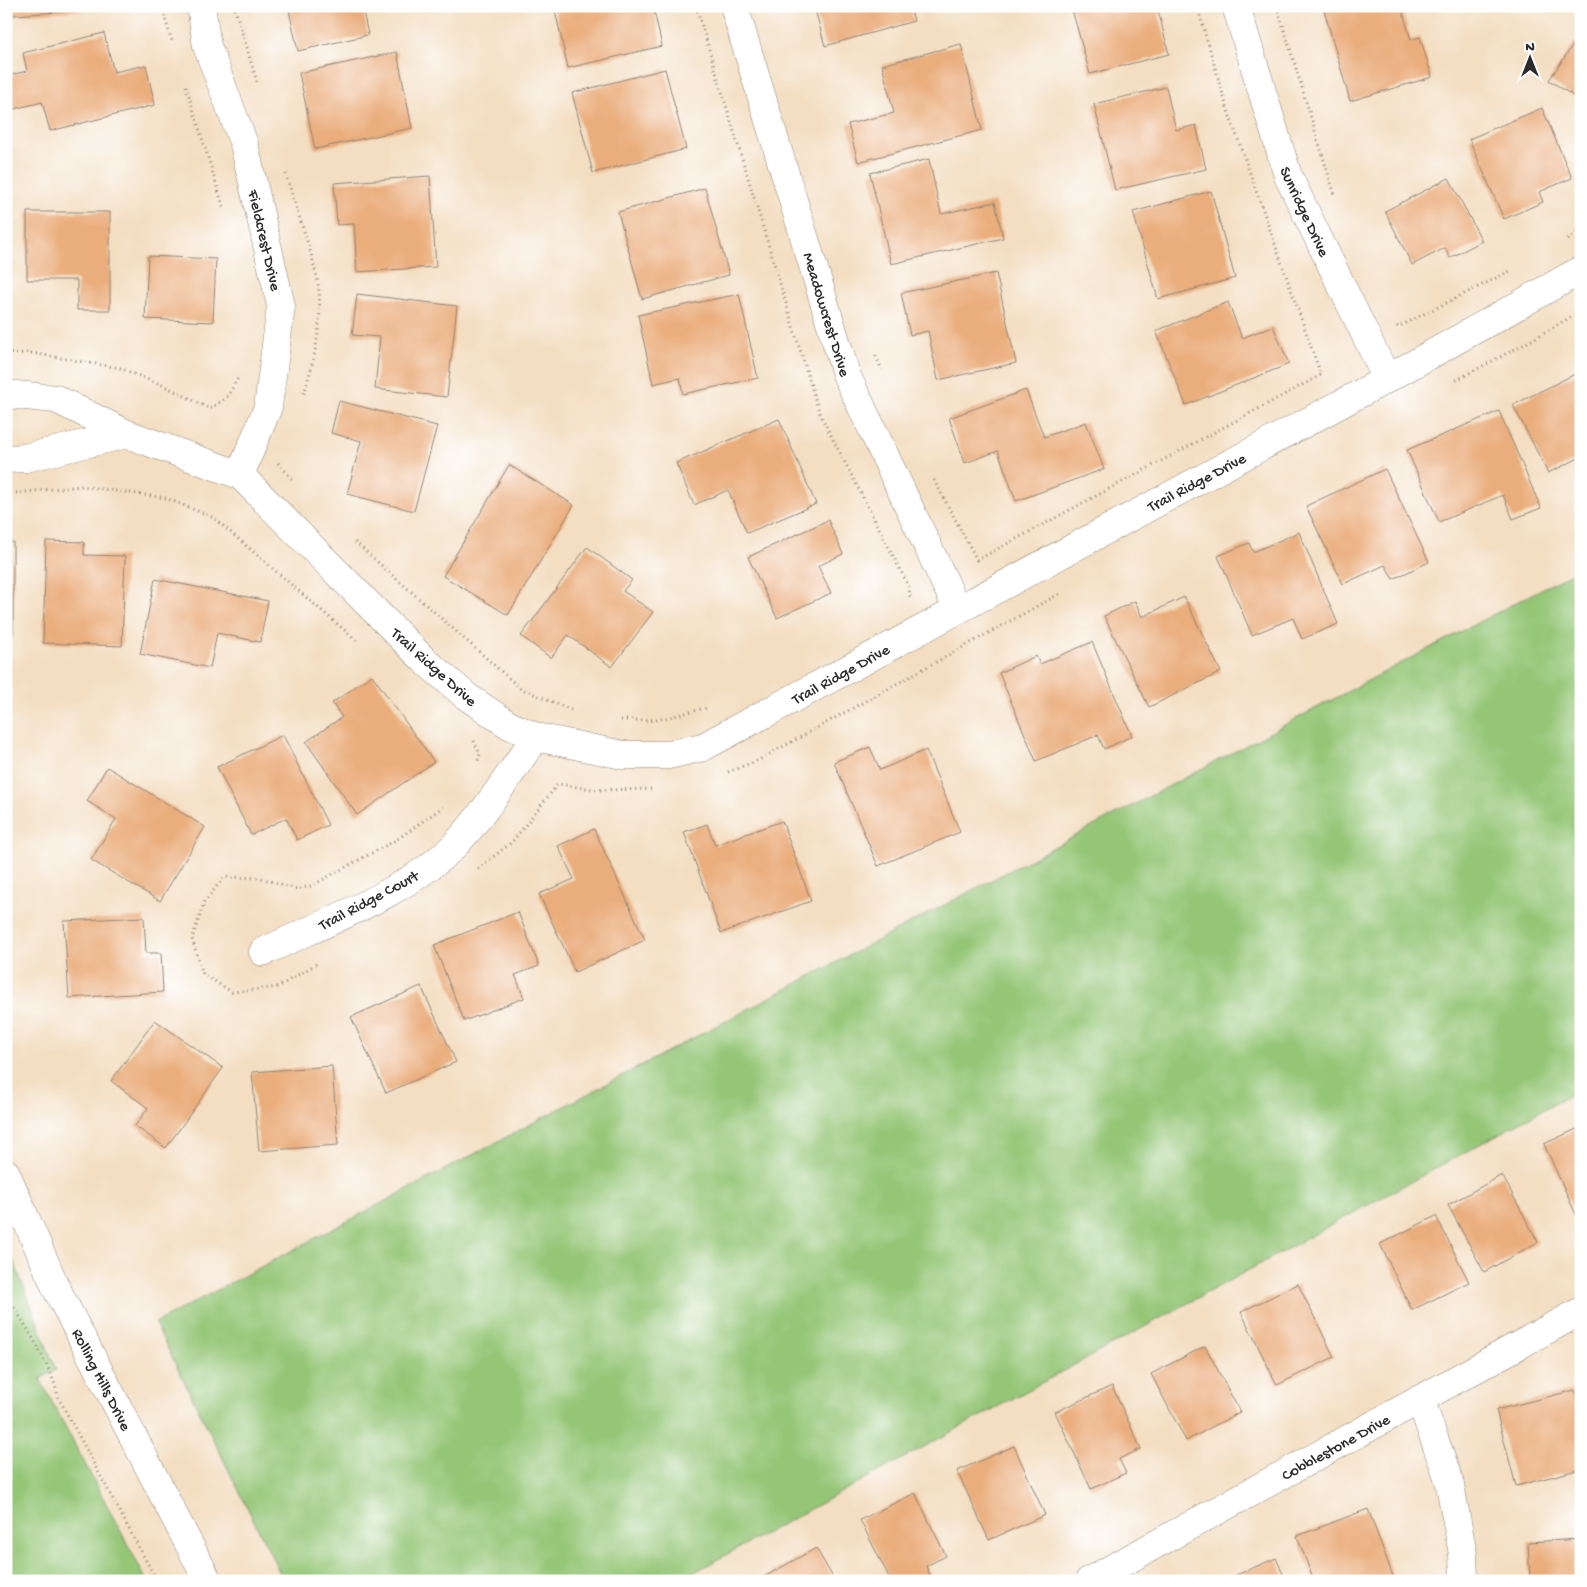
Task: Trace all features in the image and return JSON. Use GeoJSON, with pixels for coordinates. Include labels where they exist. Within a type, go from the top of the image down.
{"type":"FeatureCollection","features":[{"type":"Feature","properties":{"kind":"street","name":"Fieldcrest Drive"},"geometry":{"type":"LineString","coordinates":[[201,6],[207,46],[244,144],[281,306],[268,407],[240,474]]}},
{"type":"Feature","properties":{"kind":"street","name":"Meadowcrest Drive"},"geometry":{"type":"LineString","coordinates":[[734,6],[846,374],[957,608]]}},
{"type":"Feature","properties":{"kind":"street","name":"Sunridge Drive"},"geometry":{"type":"LineString","coordinates":[[1236,6],[1288,176],[1387,379]]}},
{"type":"Feature","properties":{"kind":"street","name":"Trail Ridge Drive"},"geometry":{"type":"LineString","coordinates":[[6,394],[56,399],[127,434],[240,474],[424,660],[466,696],[509,725],[536,738],[623,755],[668,755],[703,747],[957,608],[1387,379],[1581,270]]}},
{"type":"Feature","properties":{"kind":"street"},"geometry":{"type":"LineString","coordinates":[[6,460],[25,458],[127,434]]}},
{"type":"Feature","properties":{"kind":"street","name":"Trail Ridge Court"},"geometry":{"type":"LineString","coordinates":[[263,952],[414,878],[452,847],[479,817],[536,738]]}},
{"type":"Feature","properties":{"kind":"street","name":"Rolling Hills Drive"},"geometry":{"type":"LineString","coordinates":[[6,1173],[56,1288],[208,1581]]}},
{"type":"Feature","properties":{"kind":"street","name":"Cobblestone Drive"},"geometry":{"type":"LineString","coordinates":[[1089,1581],[1581,1311]]}},
{"type":"Feature","properties":{"kind":"street"},"geometry":{"type":"LineString","coordinates":[[1420,1399],[1449,1480],[1462,1554],[1464,1581]]}},
{"type":"Feature","properties":{"kind":"path"},"geometry":{"type":"LineString","coordinates":[[161,6],[176,54]]}},
{"type":"Feature","properties":{"kind":"path"},"geometry":{"type":"LineString","coordinates":[[930,474],[977,560],[1321,375],[1227,108],[1197,6]]}},
{"type":"Feature","properties":{"kind":"path"},"geometry":{"type":"LineString","coordinates":[[1277,6],[1337,201]]}},
{"type":"Feature","properties":{"kind":"path"},"geometry":{"type":"LineString","coordinates":[[185,82],[226,215]]}},
{"type":"Feature","properties":{"kind":"path"},"geometry":{"type":"LineString","coordinates":[[1561,245],[1581,229]]}},
{"type":"Feature","properties":{"kind":"path"},"geometry":{"type":"LineString","coordinates":[[1394,319],[1398,327],[1518,267]]}},
{"type":"Feature","properties":{"kind":"path"},"geometry":{"type":"LineString","coordinates":[[872,348],[884,375]]}},
{"type":"Feature","properties":{"kind":"path"},"geometry":{"type":"LineString","coordinates":[[6,354],[31,353],[120,368],[167,387],[210,409],[228,396],[240,373]]}},
{"type":"Feature","properties":{"kind":"path"},"geometry":{"type":"LineString","coordinates":[[276,461],[296,483]]}},
{"type":"Feature","properties":{"kind":"path"},"geometry":{"type":"LineString","coordinates":[[6,494],[82,486],[166,498],[214,518],[362,645]]}},
{"type":"Feature","properties":{"kind":"path"},"geometry":{"type":"LineString","coordinates":[[350,538],[520,688],[574,711]]}},
{"type":"Feature","properties":{"kind":"path"},"geometry":{"type":"LineString","coordinates":[[902,602],[910,597]]}},
{"type":"Feature","properties":{"kind":"path"},"geometry":{"type":"LineString","coordinates":[[614,719],[657,720],[707,707]]}},
{"type":"Feature","properties":{"kind":"path"},"geometry":{"type":"LineString","coordinates":[[466,734],[474,741],[480,754],[477,767]]}},
{"type":"Feature","properties":{"kind":"path"},"geometry":{"type":"LineString","coordinates":[[204,904],[224,877],[261,878],[298,889],[311,886],[396,840],[446,804]]}},
{"type":"Feature","properties":{"kind":"path"},"geometry":{"type":"LineString","coordinates":[[6,1295],[44,1362],[56,1386],[58,1397],[157,1581]]}},
{"type":"Feature","properties":{"kind":"green space"},"geometry":{"type":"Polygon","coordinates":[[[1581,568],[1581,1089],[678,1581],[284,1581],[155,1323],[1581,568]]]}},
{"type":"Feature","properties":{"kind":"green space"},"geometry":{"type":"Polygon","coordinates":[[[6,1241],[56,1370],[40,1379],[147,1581],[6,1581],[6,1241]]]}},
{"type":"Feature","properties":{"kind":"building"},"geometry":{"type":"Polygon","coordinates":[[[6,6],[117,6],[117,8],[15,15],[6,14],[6,6]]]}},
{"type":"Feature","properties":{"kind":"building"},"geometry":{"type":"Polygon","coordinates":[[[288,6],[362,6],[368,35],[298,51],[288,6]]]}},
{"type":"Feature","properties":{"kind":"building"},"geometry":{"type":"Polygon","coordinates":[[[554,6],[637,6],[637,8],[653,6],[662,46],[568,68],[554,6]]]}},
{"type":"Feature","properties":{"kind":"building"},"geometry":{"type":"Polygon","coordinates":[[[814,6],[910,6],[914,21],[825,46],[814,6]]]}},
{"type":"Feature","properties":{"kind":"building"},"geometry":{"type":"Polygon","coordinates":[[[1071,6],[1157,6],[1169,54],[1090,74],[1071,6]]]}},
{"type":"Feature","properties":{"kind":"building"},"geometry":{"type":"Polygon","coordinates":[[[1336,6],[1401,6],[1411,40],[1420,37],[1432,77],[1350,101],[1324,10],[1336,6]]]}},
{"type":"Feature","properties":{"kind":"building"},"geometry":{"type":"Polygon","coordinates":[[[104,33],[114,72],[146,65],[155,105],[50,131],[42,102],[6,111],[6,76],[27,71],[23,53],[104,33]]]}},
{"type":"Feature","properties":{"kind":"building"},"geometry":{"type":"Polygon","coordinates":[[[1581,33],[1581,101],[1549,80],[1581,33]]]}},
{"type":"Feature","properties":{"kind":"building"},"geometry":{"type":"Polygon","coordinates":[[[961,44],[982,130],[858,162],[848,124],[894,113],[882,65],[961,44]]]}},
{"type":"Feature","properties":{"kind":"building"},"geometry":{"type":"Polygon","coordinates":[[[397,52],[412,128],[315,149],[299,73],[397,52]]]}},
{"type":"Feature","properties":{"kind":"building"},"geometry":{"type":"Polygon","coordinates":[[[665,69],[686,149],[593,173],[572,93],[665,69]]]}},
{"type":"Feature","properties":{"kind":"building"},"geometry":{"type":"Polygon","coordinates":[[[1166,87],[1176,130],[1196,125],[1206,169],[1115,190],[1094,104],[1166,87]]]}},
{"type":"Feature","properties":{"kind":"building"},"geometry":{"type":"Polygon","coordinates":[[[1542,108],[1572,178],[1539,192],[1543,202],[1504,219],[1469,139],[1542,108]]]}},
{"type":"Feature","properties":{"kind":"building"},"geometry":{"type":"Polygon","coordinates":[[[929,159],[941,214],[995,202],[1003,238],[891,264],[870,173],[929,159]]]}},
{"type":"Feature","properties":{"kind":"building"},"geometry":{"type":"Polygon","coordinates":[[[430,176],[436,267],[357,272],[354,224],[337,225],[334,183],[430,176]]]}},
{"type":"Feature","properties":{"kind":"building"},"geometry":{"type":"Polygon","coordinates":[[[1449,178],[1482,241],[1450,258],[1445,248],[1412,265],[1385,211],[1449,178]]]}},
{"type":"Feature","properties":{"kind":"building"},"geometry":{"type":"Polygon","coordinates":[[[705,188],[729,275],[642,299],[618,212],[705,188]]]}},
{"type":"Feature","properties":{"kind":"building"},"geometry":{"type":"Polygon","coordinates":[[[1211,191],[1235,278],[1158,299],[1133,212],[1211,191]]]}},
{"type":"Feature","properties":{"kind":"building"},"geometry":{"type":"Polygon","coordinates":[[[27,212],[110,212],[110,310],[77,310],[77,280],[27,280],[27,212]]]}},
{"type":"Feature","properties":{"kind":"building"},"geometry":{"type":"Polygon","coordinates":[[[148,256],[216,259],[213,322],[145,319],[148,256]]]}},
{"type":"Feature","properties":{"kind":"building"},"geometry":{"type":"Polygon","coordinates":[[[996,273],[1016,363],[938,380],[928,331],[910,335],[901,293],[996,273]]]}},
{"type":"Feature","properties":{"kind":"building"},"geometry":{"type":"Polygon","coordinates":[[[357,294],[457,306],[447,397],[375,389],[380,337],[352,335],[357,294]]]}},
{"type":"Feature","properties":{"kind":"building"},"geometry":{"type":"Polygon","coordinates":[[[739,294],[758,378],[683,394],[680,378],[653,384],[638,315],[739,294]]]}},
{"type":"Feature","properties":{"kind":"building"},"geometry":{"type":"Polygon","coordinates":[[[1228,302],[1242,338],[1273,326],[1289,364],[1186,405],[1156,331],[1228,302]]]}},
{"type":"Feature","properties":{"kind":"building"},"geometry":{"type":"Polygon","coordinates":[[[1581,371],[1581,457],[1548,473],[1513,405],[1581,371]]]}},
{"type":"Feature","properties":{"kind":"building"},"geometry":{"type":"Polygon","coordinates":[[[1026,390],[1044,437],[1086,422],[1104,469],[1016,501],[998,451],[965,463],[949,418],[1026,390]]]}},
{"type":"Feature","properties":{"kind":"building"},"geometry":{"type":"Polygon","coordinates":[[[339,401],[437,426],[414,511],[347,494],[361,441],[331,433],[339,401]]]}},
{"type":"Feature","properties":{"kind":"building"},"geometry":{"type":"Polygon","coordinates":[[[1499,411],[1541,508],[1513,519],[1503,495],[1439,522],[1407,450],[1499,411]]]}},
{"type":"Feature","properties":{"kind":"building"},"geometry":{"type":"Polygon","coordinates":[[[779,419],[816,504],[747,533],[728,490],[694,505],[676,463],[779,419]]]}},
{"type":"Feature","properties":{"kind":"building"},"geometry":{"type":"Polygon","coordinates":[[[509,465],[574,505],[508,615],[443,576],[509,465]]]}},
{"type":"Feature","properties":{"kind":"building"},"geometry":{"type":"Polygon","coordinates":[[[1385,469],[1429,562],[1393,579],[1385,565],[1343,584],[1306,506],[1385,469]]]}},
{"type":"Feature","properties":{"kind":"building"},"geometry":{"type":"Polygon","coordinates":[[[828,520],[843,554],[818,566],[831,593],[777,618],[748,557],[828,520]]]}},
{"type":"Feature","properties":{"kind":"building"},"geometry":{"type":"Polygon","coordinates":[[[1299,532],[1338,624],[1302,639],[1293,618],[1252,635],[1218,556],[1249,543],[1253,552],[1299,532]]]}},
{"type":"Feature","properties":{"kind":"building"},"geometry":{"type":"Polygon","coordinates":[[[46,541],[84,542],[84,555],[125,556],[122,646],[43,643],[46,541]]]}},
{"type":"Feature","properties":{"kind":"building"},"geometry":{"type":"Polygon","coordinates":[[[6,542],[13,542],[13,635],[6,635],[6,542]]]}},
{"type":"Feature","properties":{"kind":"building"},"geometry":{"type":"Polygon","coordinates":[[[587,547],[632,580],[623,591],[653,612],[612,667],[568,635],[551,658],[521,636],[587,547]]]}},
{"type":"Feature","properties":{"kind":"building"},"geometry":{"type":"Polygon","coordinates":[[[155,579],[268,601],[260,642],[217,633],[210,668],[140,654],[155,579]]]}},
{"type":"Feature","properties":{"kind":"building"},"geometry":{"type":"Polygon","coordinates":[[[1184,597],[1221,672],[1149,707],[1104,616],[1135,601],[1142,617],[1184,597]]]}},
{"type":"Feature","properties":{"kind":"building"},"geometry":{"type":"Polygon","coordinates":[[[1092,642],[1132,736],[1104,749],[1098,735],[1036,761],[999,673],[1036,656],[1040,664],[1092,642]]]}},
{"type":"Feature","properties":{"kind":"building"},"geometry":{"type":"Polygon","coordinates":[[[372,675],[434,762],[357,815],[306,742],[342,717],[332,703],[372,675]]]}},
{"type":"Feature","properties":{"kind":"building"},"geometry":{"type":"Polygon","coordinates":[[[283,735],[328,825],[297,840],[286,818],[251,835],[217,767],[283,735]]]}},
{"type":"Feature","properties":{"kind":"building"},"geometry":{"type":"Polygon","coordinates":[[[870,747],[880,770],[926,750],[960,832],[878,866],[834,762],[870,747]]]}},
{"type":"Feature","properties":{"kind":"building"},"geometry":{"type":"Polygon","coordinates":[[[107,767],[205,827],[160,901],[91,860],[116,819],[87,801],[107,767]]]}},
{"type":"Feature","properties":{"kind":"building"},"geometry":{"type":"Polygon","coordinates":[[[782,821],[811,901],[721,933],[684,832],[707,824],[715,845],[782,821]]]}},
{"type":"Feature","properties":{"kind":"building"},"geometry":{"type":"Polygon","coordinates":[[[594,829],[645,940],[575,972],[539,894],[574,879],[558,846],[594,829]]]}},
{"type":"Feature","properties":{"kind":"building"},"geometry":{"type":"Polygon","coordinates":[[[518,912],[539,966],[515,975],[524,998],[464,1021],[434,945],[518,912]]]}},
{"type":"Feature","properties":{"kind":"building"},"geometry":{"type":"Polygon","coordinates":[[[144,917],[146,953],[161,953],[163,992],[69,998],[64,921],[144,917]]]}},
{"type":"Feature","properties":{"kind":"building"},"geometry":{"type":"Polygon","coordinates":[[[421,986],[456,1062],[386,1093],[351,1017],[421,986]]]}},
{"type":"Feature","properties":{"kind":"building"},"geometry":{"type":"Polygon","coordinates":[[[155,1020],[223,1068],[166,1148],[135,1126],[148,1108],[111,1081],[155,1020]]]}},
{"type":"Feature","properties":{"kind":"building"},"geometry":{"type":"Polygon","coordinates":[[[332,1066],[338,1145],[259,1151],[252,1072],[332,1066]]]}},
{"type":"Feature","properties":{"kind":"building"},"geometry":{"type":"Polygon","coordinates":[[[1581,1127],[1581,1220],[1579,1221],[1544,1144],[1581,1127]]]}},
{"type":"Feature","properties":{"kind":"building"},"geometry":{"type":"Polygon","coordinates":[[[1502,1175],[1538,1242],[1484,1272],[1448,1205],[1502,1175]]]}},
{"type":"Feature","properties":{"kind":"building"},"geometry":{"type":"Polygon","coordinates":[[[1436,1216],[1469,1282],[1412,1310],[1380,1244],[1436,1216]]]}},
{"type":"Feature","properties":{"kind":"building"},"geometry":{"type":"Polygon","coordinates":[[[1298,1284],[1334,1357],[1277,1385],[1241,1312],[1298,1284]]]}},
{"type":"Feature","properties":{"kind":"building"},"geometry":{"type":"Polygon","coordinates":[[[1205,1346],[1240,1412],[1186,1441],[1151,1374],[1205,1346]]]}},
{"type":"Feature","properties":{"kind":"building"},"geometry":{"type":"Polygon","coordinates":[[[1112,1386],[1141,1449],[1119,1459],[1126,1473],[1091,1489],[1055,1412],[1112,1386]]]}},
{"type":"Feature","properties":{"kind":"building"},"geometry":{"type":"Polygon","coordinates":[[[1575,1390],[1581,1414],[1581,1469],[1516,1486],[1496,1410],[1575,1390]]]}},
{"type":"Feature","properties":{"kind":"building"},"geometry":{"type":"Polygon","coordinates":[[[1014,1446],[1045,1515],[989,1540],[957,1471],[1014,1446]]]}},
{"type":"Feature","properties":{"kind":"building"},"geometry":{"type":"Polygon","coordinates":[[[915,1493],[946,1556],[926,1566],[932,1579],[929,1581],[891,1581],[860,1520],[915,1493]]]}},
{"type":"Feature","properties":{"kind":"building"},"geometry":{"type":"Polygon","coordinates":[[[1368,1509],[1394,1579],[1314,1581],[1297,1536],[1368,1509]]]}},
{"type":"Feature","properties":{"kind":"building"},"geometry":{"type":"Polygon","coordinates":[[[1581,1539],[1581,1581],[1530,1581],[1528,1542],[1581,1539]]]}},
{"type":"Feature","properties":{"kind":"building"},"geometry":{"type":"Polygon","coordinates":[[[816,1548],[835,1581],[766,1581],[764,1577],[816,1548]]]}},
{"type":"Feature","properties":{"kind":"building"},"geometry":{"type":"Polygon","coordinates":[[[1276,1558],[1286,1581],[1222,1581],[1276,1558]]]}}]}
